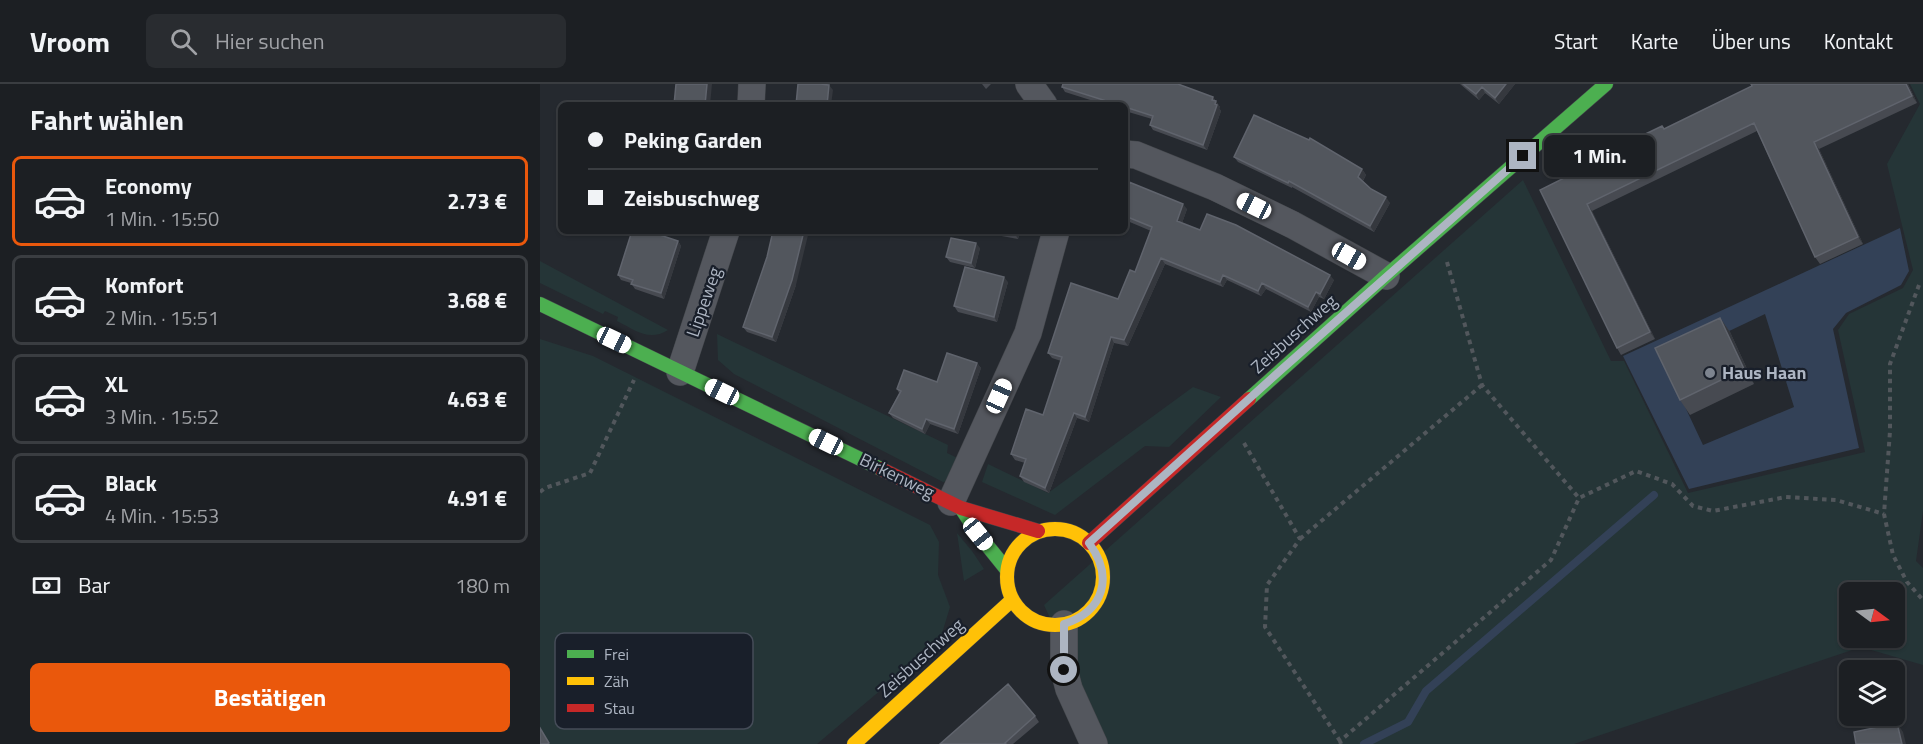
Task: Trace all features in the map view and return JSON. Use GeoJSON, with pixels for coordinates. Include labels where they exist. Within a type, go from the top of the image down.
{"type":"FeatureCollection","features":[{"type":"Feature","properties":{"kind":"street"},"geometry":{"type":"LineString","coordinates":[[751,102],[752,84]]}},
{"type":"Feature","properties":{"kind":"street"},"geometry":{"type":"LineString","coordinates":[[1029,84],[1042,102]]}},
{"type":"Feature","properties":{"kind":"street","name":"Zeisbuschweg"},"geometry":{"type":"LineString","coordinates":[[1089,543],[1439,230],[1591,88]]}},
{"type":"Feature","properties":{"kind":"street"},"geometry":{"type":"LineString","coordinates":[[1128,154],[1136,155],[1215,187],[1293,225],[1386,276]]}},
{"type":"Feature","properties":{"kind":"street","name":"Lippeweg"},"geometry":{"type":"LineString","coordinates":[[680,372],[725,234]]}},
{"type":"Feature","properties":{"kind":"street"},"geometry":{"type":"LineString","coordinates":[[1007,570],[956,505],[1028,333],[1055,234]]}},
{"type":"Feature","properties":{"kind":"street","name":"Birkenweg"},"geometry":{"type":"LineString","coordinates":[[540,304],[956,505],[1038,531]]}},
{"type":"Feature","properties":{"kind":"street"},"geometry":{"type":"LineString","coordinates":[[1052,529],[1066,530],[1089,543],[1097,553],[1102,566],[1103,578],[1101,591],[1087,613],[1064,624],[1049,625],[1034,620],[1022,612],[1012,600],[1007,570],[1018,546],[1038,531],[1052,529]]}},
{"type":"Feature","properties":{"kind":"street","name":"Zeisbuschweg"},"geometry":{"type":"LineString","coordinates":[[854,744],[1012,600]]}},
{"type":"Feature","properties":{"kind":"street"},"geometry":{"type":"LineString","coordinates":[[1064,624],[1064,670],[1069,689],[1094,744]]}},
{"type":"Feature","properties":{"kind":"path"},"geometry":{"type":"LineString","coordinates":[[1439,230],[1482,385],[1579,498]]}},
{"type":"Feature","properties":{"kind":"path"},"geometry":{"type":"LineString","coordinates":[[1919,285],[1890,363],[1890,431],[1884,514],[1893,555],[1907,582],[1923,600]]}},
{"type":"Feature","properties":{"kind":"path"},"geometry":{"type":"LineString","coordinates":[[540,492],[545,488],[590,473],[646,355]]}},
{"type":"Feature","properties":{"kind":"path"},"geometry":{"type":"LineString","coordinates":[[1482,385],[1300,539],[1267,585],[1266,627],[1341,743],[1551,560],[1579,498],[1636,471],[1672,484],[1693,506],[1713,511],[1786,497],[1836,501],[1884,514]]}},
{"type":"Feature","properties":{"kind":"path"},"geometry":{"type":"LineString","coordinates":[[1229,417],[1300,539]]}},
{"type":"Feature","properties":{"kind":"shaded area"},"geometry":{"type":"Polygon","coordinates":[[[1910,84],[1923,84],[1923,511],[1916,561],[1923,568],[1923,665],[1864,648],[1905,648],[1905,582],[1839,582],[1839,648],[1858,648],[1574,744],[1107,744],[1044,605],[1523,180],[1611,361],[1624,361],[1688,493],[1865,452],[1838,330],[1849,314],[1903,288],[1913,270],[1887,164],[1920,104],[1910,84]]]}},
{"type":"Feature","properties":{"kind":"shaded area"},"geometry":{"type":"Polygon","coordinates":[[[540,261],[668,330],[655,335],[636,331],[617,321],[618,317],[605,311],[603,314],[540,283],[540,261]]]}},
{"type":"Feature","properties":{"kind":"shaded area"},"geometry":{"type":"Polygon","coordinates":[[[717,334],[948,445],[947,453],[968,463],[961,480],[943,482],[734,374],[718,360],[717,334]]]}},
{"type":"Feature","properties":{"kind":"shaded area"},"geometry":{"type":"Polygon","coordinates":[[[540,339],[593,356],[930,525],[939,542],[938,575],[950,607],[940,640],[817,744],[540,744],[540,339]]]}},
{"type":"Feature","properties":{"kind":"shaded area"},"geometry":{"type":"Polygon","coordinates":[[[1193,387],[1221,397],[1169,447],[1145,446],[1055,515],[982,482],[988,464],[1048,493],[1193,387]]]}},
{"type":"Feature","properties":{"kind":"shaded area"},"geometry":{"type":"Polygon","coordinates":[[[957,533],[984,569],[964,581],[957,533]]]}},
{"type":"Feature","properties":{"kind":"water"},"geometry":{"type":"Polygon","coordinates":[[[1900,228],[1909,271],[1901,285],[1846,313],[1833,329],[1859,448],[1689,489],[1623,356],[1900,228]],[[1765,314],[1664,362],[1703,445],[1794,407],[1765,314]]]}},
{"type":"Feature","properties":{"kind":"building"},"geometry":{"type":"Polygon","coordinates":[[[676,84],[707,84],[705,102],[674,102],[676,84]]]}},
{"type":"Feature","properties":{"kind":"building"},"geometry":{"type":"Polygon","coordinates":[[[798,84],[829,85],[827,102],[796,102],[798,84]]]}},
{"type":"Feature","properties":{"kind":"building"},"geometry":{"type":"Polygon","coordinates":[[[1063,84],[1178,84],[1213,97],[1212,100],[1216,101],[1217,105],[1203,145],[1150,125],[1153,116],[1128,108],[1128,102],[1110,102],[1062,87],[1063,84]]]}},
{"type":"Feature","properties":{"kind":"building"},"geometry":{"type":"Polygon","coordinates":[[[1463,84],[1506,84],[1495,98],[1482,87],[1476,94],[1463,84]]]}},
{"type":"Feature","properties":{"kind":"building"},"geometry":{"type":"Polygon","coordinates":[[[1751,84],[1906,84],[1912,96],[1814,142],[1858,237],[1815,257],[1754,123],[1587,204],[1650,332],[1617,348],[1540,190],[1630,145],[1629,142],[1662,126],[1664,129],[1752,86],[1751,84]]]}},
{"type":"Feature","properties":{"kind":"building"},"geometry":{"type":"Polygon","coordinates":[[[1254,115],[1309,140],[1310,138],[1362,169],[1358,177],[1371,189],[1386,197],[1370,226],[1289,181],[1288,183],[1234,157],[1254,115]]]}},
{"type":"Feature","properties":{"kind":"building"},"geometry":{"type":"Polygon","coordinates":[[[1129,182],[1183,204],[1177,221],[1200,230],[1207,214],[1236,225],[1330,275],[1320,294],[1316,292],[1308,307],[1262,283],[1258,291],[1223,275],[1220,282],[1161,258],[1124,340],[1111,337],[1085,417],[1074,413],[1045,488],[1020,476],[1026,459],[1011,454],[1026,409],[1043,415],[1062,357],[1048,353],[1071,283],[1118,299],[1130,270],[1135,272],[1152,227],[1128,217],[1129,182]]]}},
{"type":"Feature","properties":{"kind":"building"},"geometry":{"type":"Polygon","coordinates":[[[631,234],[657,234],[678,241],[661,293],[631,284],[633,280],[618,275],[631,234]]]}},
{"type":"Feature","properties":{"kind":"building"},"geometry":{"type":"Polygon","coordinates":[[[772,234],[803,234],[792,280],[772,337],[743,327],[767,257],[772,234]]]}},
{"type":"Feature","properties":{"kind":"building"},"geometry":{"type":"Polygon","coordinates":[[[951,238],[976,243],[971,263],[946,257],[951,238]]]}},
{"type":"Feature","properties":{"kind":"building"},"geometry":{"type":"Polygon","coordinates":[[[965,267],[1004,277],[994,317],[954,306],[965,267]]]}},
{"type":"Feature","properties":{"kind":"building","name":"Haus Haan"},"geometry":{"type":"Polygon","coordinates":[[[1720,318],[1744,369],[1680,400],[1655,348],[1720,318]]]}},
{"type":"Feature","properties":{"kind":"building"},"geometry":{"type":"Polygon","coordinates":[[[947,353],[977,363],[954,429],[926,419],[922,429],[889,413],[901,391],[897,389],[904,370],[937,382],[947,353]]]}},
{"type":"Feature","properties":{"kind":"building"},"geometry":{"type":"Polygon","coordinates":[[[1008,684],[1035,716],[1006,744],[940,744],[1008,684]]]}},
{"type":"Feature","properties":{"kind":"building"},"geometry":{"type":"Polygon","coordinates":[[[1883,726],[1898,726],[1902,744],[1856,744],[1854,732],[1883,726]]]}},
{"type":"Feature","properties":{"kind":"building"},"geometry":{"type":"Polygon","coordinates":[[[540,728],[549,743],[540,744],[540,728]]]}},
{"type":"Feature","properties":{"kind":"waterway"},"geometry":{"type":"LineString","coordinates":[[1364,744],[1408,722],[1426,691],[1654,495]]}},
{"type":"Feature","properties":{"kind":"traffic: fast"},"geometry":{"type":"LineString","coordinates":[[1249,399],[1606,84]]}},
{"type":"Feature","properties":{"kind":"traffic: fast"},"geometry":{"type":"LineString","coordinates":[[540,304],[881,469]]}},
{"type":"Feature","properties":{"kind":"traffic: fast"},"geometry":{"type":"LineString","coordinates":[[961,508],[978,534],[1007,570]]}},
{"type":"Feature","properties":{"kind":"traffic: slow"},"geometry":{"type":"LineString","coordinates":[[1055,529],[1073,533],[1089,543],[1099,559],[1103,577],[1099,595],[1089,611],[1073,621],[1055,625],[1037,621],[1021,611],[1011,595],[1007,577],[1011,559],[1021,543],[1037,533],[1055,529]]}},
{"type":"Feature","properties":{"kind":"traffic: slow"},"geometry":{"type":"LineString","coordinates":[[854,744],[1012,600]]}},
{"type":"Feature","properties":{"kind":"traffic: jam"},"geometry":{"type":"LineString","coordinates":[[1089,543],[1249,399]]}},
{"type":"Feature","properties":{"kind":"traffic: jam"},"geometry":{"type":"LineString","coordinates":[[881,469],[961,508],[1038,531]]}},
{"type":"Feature","properties":{"kind":"place","name":"Haus Haan"},"geometry":{"type":"Point","coordinates":[1710,373]}},
{"type":"Feature","properties":{"kind":"route"},"geometry":{"type":"LineString","coordinates":[[1064,670],[1064,624],[1087,613],[1101,591],[1102,566],[1097,553],[1089,543],[1523,156]]}}]}
